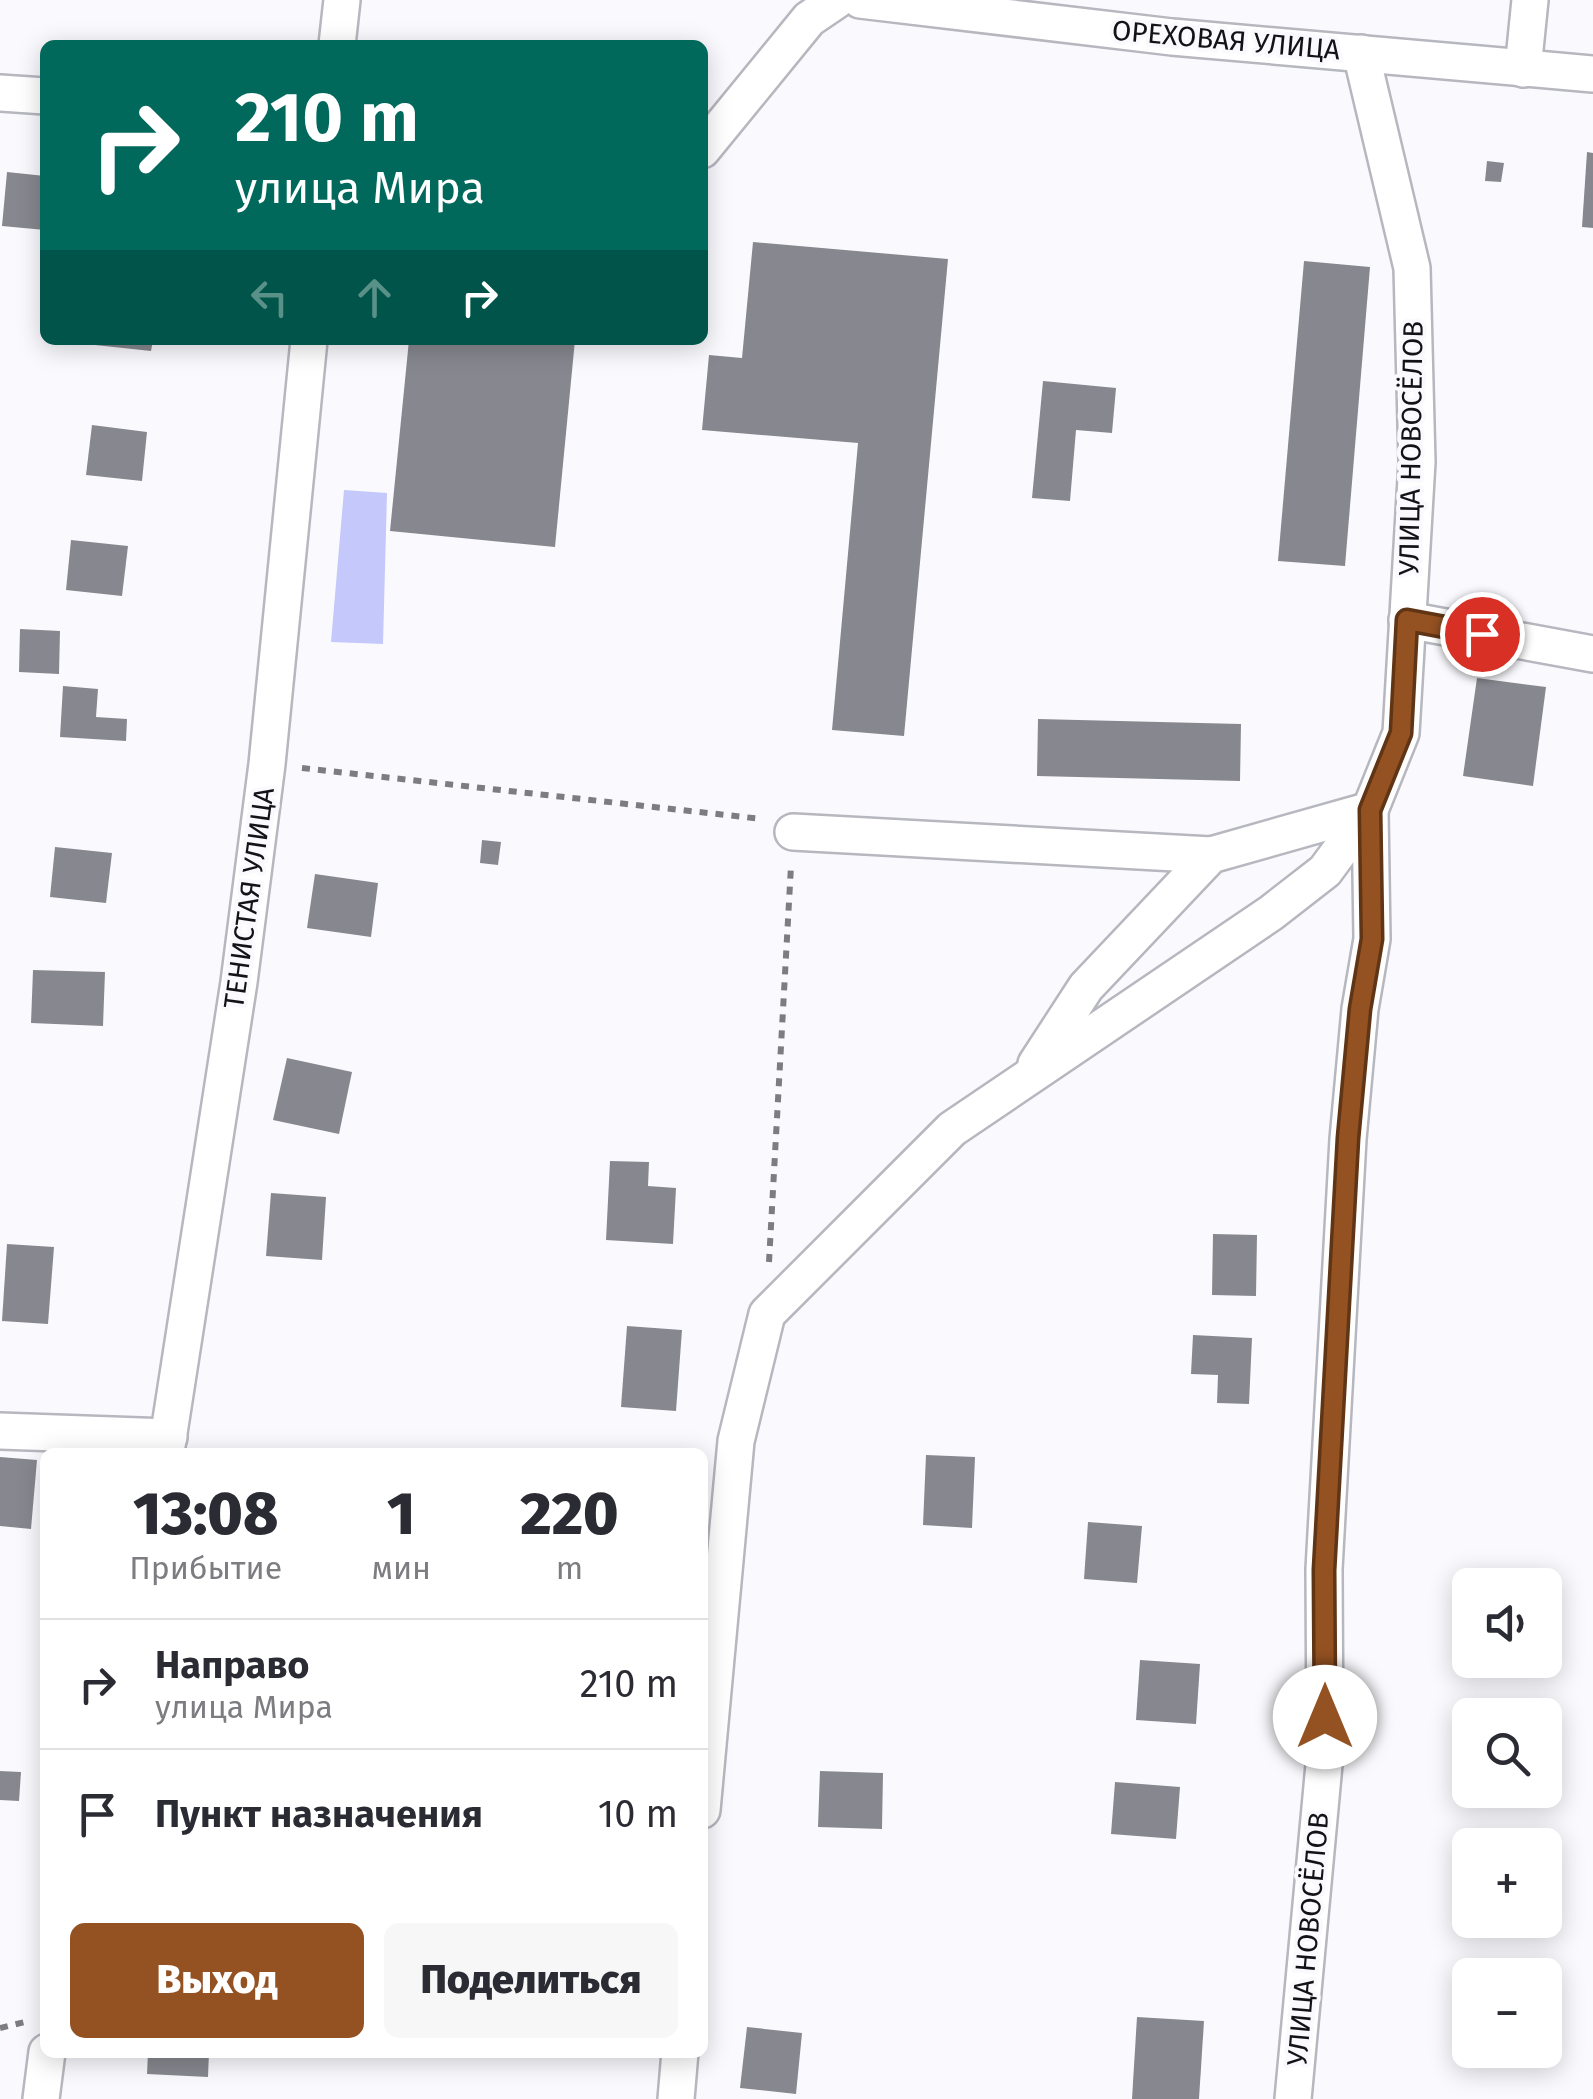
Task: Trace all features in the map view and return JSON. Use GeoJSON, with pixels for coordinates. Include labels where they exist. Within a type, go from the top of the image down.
{"type":"FeatureCollection","features":[{"type":"Feature","properties":{"kind":"street"},"geometry":{"type":"LineString","coordinates":[[338,40],[342,0]]}},
{"type":"Feature","properties":{"kind":"street"},"geometry":{"type":"LineString","coordinates":[[708,143],[809,19],[837,0]]}},
{"type":"Feature","properties":{"kind":"street","name":"ОРЕХОВАЯ УЛИЦА"},"geometry":{"type":"LineString","coordinates":[[860,0],[1172,37],[1593,74]]}},
{"type":"Feature","properties":{"kind":"street"},"geometry":{"type":"LineString","coordinates":[[1524,69],[1530,0]]}},
{"type":"Feature","properties":{"kind":"street","name":"УЛИЦА НОВОСЁЛОВ"},"geometry":{"type":"LineString","coordinates":[[1293,2099],[1325,1754],[1324,1570],[1348,1138],[1360,1009],[1372,939],[1370,810],[1401,733],[1417,462],[1412,268],[1361,53]]}},
{"type":"Feature","properties":{"kind":"street"},"geometry":{"type":"LineString","coordinates":[[0,92],[40,96]]}},
{"type":"Feature","properties":{"kind":"street","name":"ТЕНИСТАЯ УЛИЦА"},"geometry":{"type":"LineString","coordinates":[[167,1445],[239,982],[267,764],[308,345]]}},
{"type":"Feature","properties":{"kind":"street"},"geometry":{"type":"LineString","coordinates":[[1407,620],[1593,654]]}},
{"type":"Feature","properties":{"kind":"street"},"geometry":{"type":"LineString","coordinates":[[793,832],[1212,855],[1370,810]]}},
{"type":"Feature","properties":{"kind":"street"},"geometry":{"type":"LineString","coordinates":[[708,1745],[736,1441],[766,1314],[952,1129],[1325,872],[1370,810]]}},
{"type":"Feature","properties":{"kind":"street"},"geometry":{"type":"LineString","coordinates":[[1026,1078],[1086,987],[1212,855]]}},
{"type":"Feature","properties":{"kind":"street"},"geometry":{"type":"LineString","coordinates":[[0,1432],[167,1445]]}},
{"type":"Feature","properties":{"kind":"street"},"geometry":{"type":"LineString","coordinates":[[42,2099],[46,2058]]}},
{"type":"Feature","properties":{"kind":"street"},"geometry":{"type":"LineString","coordinates":[[676,2099],[679,2058]]}},
{"type":"Feature","properties":{"kind":"path"},"geometry":{"type":"LineString","coordinates":[[267,764],[759,818],[793,832],[766,1314]]}},
{"type":"Feature","properties":{"kind":"shaded area"},"geometry":{"type":"Polygon","coordinates":[[[344,490],[387,493],[383,644],[331,642],[344,490]]]}},
{"type":"Feature","properties":{"kind":"building"},"geometry":{"type":"Polygon","coordinates":[[[1587,152],[1593,153],[1593,228],[1582,227],[1587,152]]]}},
{"type":"Feature","properties":{"kind":"building"},"geometry":{"type":"Polygon","coordinates":[[[1487,161],[1504,163],[1501,182],[1485,181],[1487,161]]]}},
{"type":"Feature","properties":{"kind":"building"},"geometry":{"type":"Polygon","coordinates":[[[7,172],[40,175],[40,230],[2,226],[7,172]]]}},
{"type":"Feature","properties":{"kind":"building"},"geometry":{"type":"Polygon","coordinates":[[[753,242],[948,259],[904,736],[832,730],[858,443],[702,430],[709,355],[742,358],[753,242]]]}},
{"type":"Feature","properties":{"kind":"building"},"geometry":{"type":"Polygon","coordinates":[[[1304,261],[1370,267],[1345,566],[1278,561],[1304,261]]]}},
{"type":"Feature","properties":{"kind":"building"},"geometry":{"type":"Polygon","coordinates":[[[95,345],[152,345],[151,351],[95,345]]]}},
{"type":"Feature","properties":{"kind":"building"},"geometry":{"type":"Polygon","coordinates":[[[409,345],[575,345],[555,547],[390,531],[409,345]]]}},
{"type":"Feature","properties":{"kind":"building"},"geometry":{"type":"Polygon","coordinates":[[[1043,381],[1116,388],[1112,433],[1076,430],[1070,501],[1032,498],[1043,381]]]}},
{"type":"Feature","properties":{"kind":"building"},"geometry":{"type":"Polygon","coordinates":[[[92,425],[147,432],[142,481],[86,475],[92,425]]]}},
{"type":"Feature","properties":{"kind":"building"},"geometry":{"type":"Polygon","coordinates":[[[71,540],[128,546],[122,596],[66,590],[71,540]]]}},
{"type":"Feature","properties":{"kind":"building"},"geometry":{"type":"Polygon","coordinates":[[[20,629],[60,631],[59,674],[19,672],[20,629]]]}},
{"type":"Feature","properties":{"kind":"building"},"geometry":{"type":"Polygon","coordinates":[[[1477,678],[1546,687],[1533,786],[1463,776],[1477,678]]]}},
{"type":"Feature","properties":{"kind":"building"},"geometry":{"type":"Polygon","coordinates":[[[63,686],[98,689],[96,717],[127,719],[126,741],[60,737],[63,686]]]}},
{"type":"Feature","properties":{"kind":"building"},"geometry":{"type":"Polygon","coordinates":[[[1038,719],[1241,724],[1240,781],[1037,776],[1038,719]]]}},
{"type":"Feature","properties":{"kind":"building"},"geometry":{"type":"Polygon","coordinates":[[[482,840],[501,842],[498,865],[480,863],[482,840]]]}},
{"type":"Feature","properties":{"kind":"building"},"geometry":{"type":"Polygon","coordinates":[[[55,847],[112,853],[106,903],[50,897],[55,847]]]}},
{"type":"Feature","properties":{"kind":"building"},"geometry":{"type":"Polygon","coordinates":[[[315,874],[378,883],[371,937],[307,928],[315,874]]]}},
{"type":"Feature","properties":{"kind":"building"},"geometry":{"type":"Polygon","coordinates":[[[33,970],[105,972],[103,1026],[31,1023],[33,970]]]}},
{"type":"Feature","properties":{"kind":"building"},"geometry":{"type":"Polygon","coordinates":[[[287,1058],[352,1072],[339,1134],[273,1120],[287,1058]]]}},
{"type":"Feature","properties":{"kind":"building"},"geometry":{"type":"Polygon","coordinates":[[[610,1161],[649,1162],[648,1186],[676,1188],[673,1244],[606,1240],[610,1161]]]}},
{"type":"Feature","properties":{"kind":"building"},"geometry":{"type":"Polygon","coordinates":[[[271,1193],[326,1197],[322,1260],[266,1256],[271,1193]]]}},
{"type":"Feature","properties":{"kind":"building"},"geometry":{"type":"Polygon","coordinates":[[[1213,1234],[1257,1235],[1256,1296],[1212,1295],[1213,1234]]]}},
{"type":"Feature","properties":{"kind":"building"},"geometry":{"type":"Polygon","coordinates":[[[7,1244],[54,1247],[48,1324],[2,1321],[7,1244]]]}},
{"type":"Feature","properties":{"kind":"building"},"geometry":{"type":"Polygon","coordinates":[[[627,1326],[682,1330],[676,1411],[621,1407],[627,1326]]]}},
{"type":"Feature","properties":{"kind":"building"},"geometry":{"type":"Polygon","coordinates":[[[1193,1335],[1252,1338],[1249,1404],[1217,1403],[1218,1375],[1191,1374],[1193,1335]]]}},
{"type":"Feature","properties":{"kind":"building"},"geometry":{"type":"Polygon","coordinates":[[[926,1455],[975,1457],[972,1528],[923,1525],[926,1455]]]}},
{"type":"Feature","properties":{"kind":"building"},"geometry":{"type":"Polygon","coordinates":[[[0,1457],[37,1460],[31,1529],[0,1526],[0,1457]]]}},
{"type":"Feature","properties":{"kind":"building"},"geometry":{"type":"Polygon","coordinates":[[[1088,1522],[1142,1526],[1137,1583],[1084,1579],[1088,1522]]]}},
{"type":"Feature","properties":{"kind":"building"},"geometry":{"type":"Polygon","coordinates":[[[1140,1660],[1200,1664],[1196,1724],[1136,1720],[1140,1660]]]}},
{"type":"Feature","properties":{"kind":"building"},"geometry":{"type":"Polygon","coordinates":[[[0,1771],[21,1772],[19,1801],[0,1800],[0,1771]]]}},
{"type":"Feature","properties":{"kind":"building"},"geometry":{"type":"Polygon","coordinates":[[[820,1771],[883,1773],[882,1829],[818,1827],[820,1771]]]}},
{"type":"Feature","properties":{"kind":"building"},"geometry":{"type":"Polygon","coordinates":[[[1115,1782],[1180,1787],[1176,1839],[1111,1834],[1115,1782]]]}},
{"type":"Feature","properties":{"kind":"building"},"geometry":{"type":"Polygon","coordinates":[[[1137,2017],[1204,2021],[1199,2099],[1132,2099],[1137,2017]]]}},
{"type":"Feature","properties":{"kind":"building"},"geometry":{"type":"Polygon","coordinates":[[[747,2027],[802,2033],[796,2094],[740,2088],[747,2027]]]}},
{"type":"Feature","properties":{"kind":"building"},"geometry":{"type":"Polygon","coordinates":[[[148,2058],[209,2058],[208,2077],[147,2074],[148,2058]]]}},
{"type":"Feature","properties":{"kind":"route"},"geometry":{"type":"LineString","coordinates":[[1325,1717],[1324,1570],[1348,1138],[1360,1009],[1372,939],[1370,810],[1401,733],[1407,620],[1482,634]]}}]}
